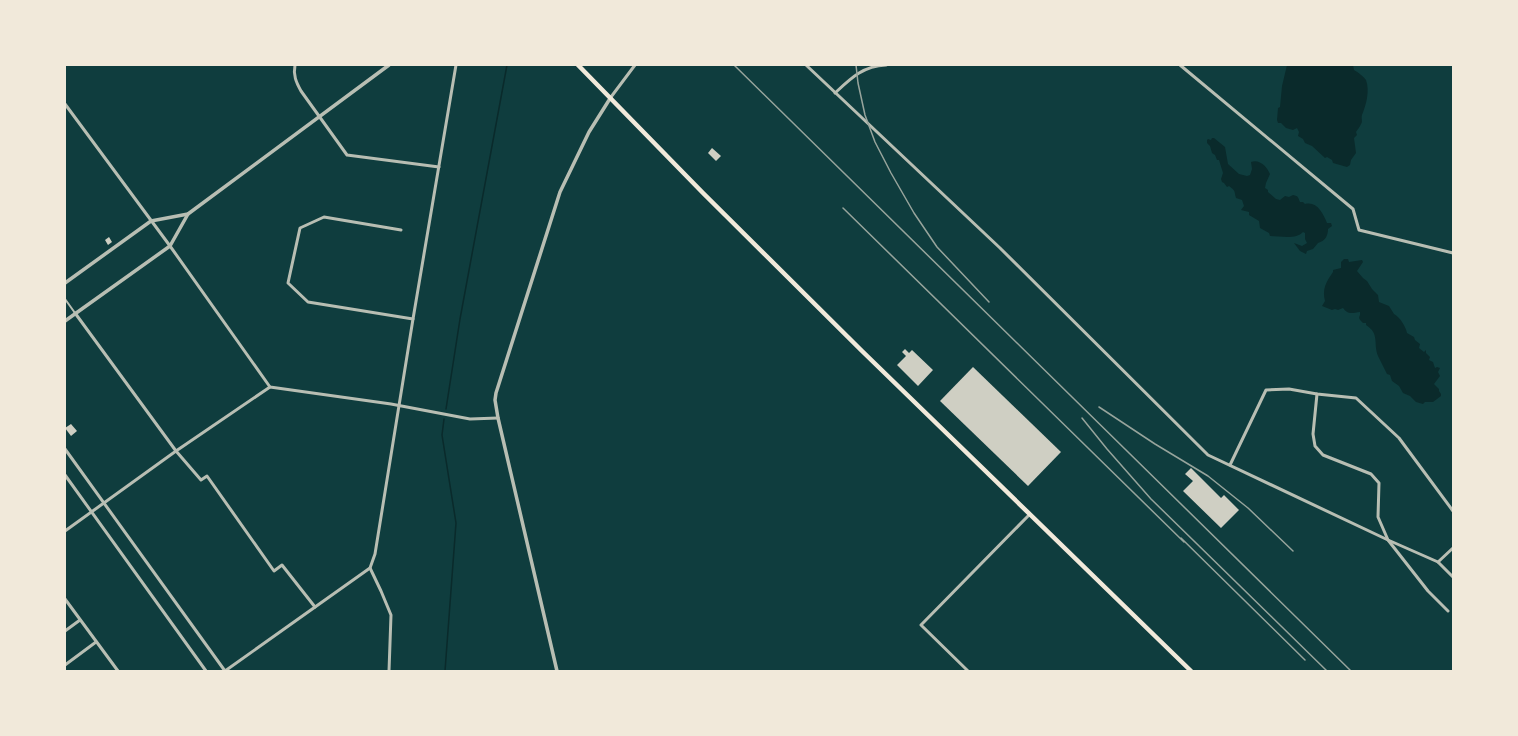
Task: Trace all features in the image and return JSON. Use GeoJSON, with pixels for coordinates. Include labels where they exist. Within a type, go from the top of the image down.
{"type":"FeatureCollection","features":[{"type":"Feature","properties":{"kind":"main road"},"geometry":{"type":"LineString","coordinates":[[578,65],[862,351],[1191,671]]}},
{"type":"Feature","properties":{"kind":"street"},"geometry":{"type":"LineString","coordinates":[[295,65],[294,72],[296,82],[347,155],[439,167]]}},
{"type":"Feature","properties":{"kind":"street"},"geometry":{"type":"LineString","coordinates":[[65,321],[170,246],[188,214],[389,65]]}},
{"type":"Feature","properties":{"kind":"street"},"geometry":{"type":"LineString","coordinates":[[65,449],[225,671],[370,568],[375,554],[456,65]]}},
{"type":"Feature","properties":{"kind":"street"},"geometry":{"type":"LineString","coordinates":[[557,671],[495,400],[560,192],[589,132],[635,65]]}},
{"type":"Feature","properties":{"kind":"street"},"geometry":{"type":"LineString","coordinates":[[806,65],[1000,248],[1208,455],[1438,562],[1453,576]]}},
{"type":"Feature","properties":{"kind":"street"},"geometry":{"type":"LineString","coordinates":[[835,93],[853,76],[875,66],[886,65]]}},
{"type":"Feature","properties":{"kind":"street"},"geometry":{"type":"LineString","coordinates":[[1180,65],[1353,209],[1359,230],[1453,253]]}},
{"type":"Feature","properties":{"kind":"street"},"geometry":{"type":"LineString","coordinates":[[65,104],[170,246],[270,387]]}},
{"type":"Feature","properties":{"kind":"street"},"geometry":{"type":"LineString","coordinates":[[65,283],[151,221],[188,214]]}},
{"type":"Feature","properties":{"kind":"street"},"geometry":{"type":"LineString","coordinates":[[401,230],[324,218],[300,228],[288,283],[308,302],[413,319]]}},
{"type":"Feature","properties":{"kind":"street"},"geometry":{"type":"LineString","coordinates":[[65,299],[176,451],[201,480],[207,476],[274,571],[282,565],[315,607]]}},
{"type":"Feature","properties":{"kind":"street"},"geometry":{"type":"LineString","coordinates":[[65,531],[176,451],[270,387],[399,405],[470,419],[498,418]]}},
{"type":"Feature","properties":{"kind":"street"},"geometry":{"type":"LineString","coordinates":[[1230,465],[1266,390],[1289,389],[1317,394],[1356,398],[1399,438],[1453,511]]}},
{"type":"Feature","properties":{"kind":"street"},"geometry":{"type":"LineString","coordinates":[[1317,394],[1313,434],[1315,446],[1322,455],[1371,474],[1379,483],[1378,517],[1388,540],[1428,590],[1448,612]]}},
{"type":"Feature","properties":{"kind":"street"},"geometry":{"type":"LineString","coordinates":[[65,475],[206,671]]}},
{"type":"Feature","properties":{"kind":"street"},"geometry":{"type":"LineString","coordinates":[[968,671],[921,625],[1030,514]]}},
{"type":"Feature","properties":{"kind":"street"},"geometry":{"type":"LineString","coordinates":[[1438,562],[1453,548]]}},
{"type":"Feature","properties":{"kind":"street"},"geometry":{"type":"LineString","coordinates":[[370,568],[391,614],[389,671]]}},
{"type":"Feature","properties":{"kind":"street"},"geometry":{"type":"LineString","coordinates":[[65,599],[118,671]]}},
{"type":"Feature","properties":{"kind":"street"},"geometry":{"type":"LineString","coordinates":[[65,631],[80,620]]}},
{"type":"Feature","properties":{"kind":"street"},"geometry":{"type":"LineString","coordinates":[[65,665],[96,642]]}},
{"type":"Feature","properties":{"kind":"water"},"geometry":{"type":"Polygon","coordinates":[[[1287,65],[1353,65],[1354,70],[1366,80],[1368,93],[1362,115],[1362,123],[1356,132],[1357,135],[1354,138],[1356,153],[1351,160],[1350,165],[1347,167],[1333,163],[1332,160],[1327,157],[1325,158],[1312,146],[1305,143],[1303,139],[1298,136],[1299,132],[1297,128],[1293,130],[1286,128],[1281,123],[1278,123],[1278,108],[1280,107],[1282,86],[1287,65]]]}},
{"type":"Feature","properties":{"kind":"water"},"geometry":{"type":"Polygon","coordinates":[[[1212,138],[1225,147],[1228,164],[1239,174],[1247,176],[1250,175],[1252,169],[1251,162],[1254,161],[1265,166],[1270,174],[1265,188],[1276,199],[1280,200],[1285,196],[1289,197],[1293,195],[1297,197],[1300,202],[1305,204],[1313,204],[1316,206],[1324,215],[1327,223],[1331,223],[1332,226],[1328,229],[1327,236],[1324,240],[1318,243],[1313,249],[1307,251],[1306,254],[1300,251],[1294,243],[1302,246],[1307,243],[1305,233],[1303,232],[1292,237],[1270,236],[1269,233],[1260,228],[1259,221],[1249,215],[1249,212],[1241,210],[1244,206],[1242,200],[1236,198],[1233,189],[1229,186],[1227,187],[1222,182],[1221,179],[1223,173],[1219,160],[1217,160],[1215,155],[1212,153],[1210,146],[1207,143],[1208,139],[1211,140],[1212,138]]]}},
{"type":"Feature","properties":{"kind":"water"},"geometry":{"type":"Polygon","coordinates":[[[1344,259],[1348,259],[1349,262],[1362,260],[1363,262],[1357,271],[1378,295],[1379,302],[1389,306],[1402,322],[1407,333],[1414,337],[1420,344],[1419,348],[1424,352],[1426,350],[1426,353],[1430,357],[1429,360],[1433,362],[1435,368],[1440,368],[1438,372],[1440,376],[1434,384],[1439,389],[1441,396],[1433,402],[1425,402],[1423,404],[1416,402],[1410,396],[1403,393],[1399,386],[1392,381],[1378,356],[1375,335],[1366,323],[1363,323],[1360,319],[1360,312],[1350,313],[1343,308],[1332,310],[1322,306],[1325,301],[1324,289],[1327,282],[1333,270],[1341,268],[1341,262],[1344,259]]]}},
{"type":"Feature","properties":{"kind":"building"},"geometry":{"type":"Polygon","coordinates":[[[712,148],[721,156],[716,161],[708,153],[712,148]]]}},
{"type":"Feature","properties":{"kind":"building"},"geometry":{"type":"Polygon","coordinates":[[[109,237],[112,242],[108,245],[105,240],[109,237]]]}},
{"type":"Feature","properties":{"kind":"building"},"geometry":{"type":"Polygon","coordinates":[[[905,349],[909,353],[912,350],[933,370],[918,386],[897,365],[906,356],[902,352],[905,349]]]}},
{"type":"Feature","properties":{"kind":"building"},"geometry":{"type":"Polygon","coordinates":[[[973,367],[1061,452],[1028,486],[940,401],[973,367]]]}},
{"type":"Feature","properties":{"kind":"building"},"geometry":{"type":"Polygon","coordinates":[[[71,424],[77,431],[71,436],[65,428],[71,424]]]}},
{"type":"Feature","properties":{"kind":"building"},"geometry":{"type":"Polygon","coordinates":[[[1191,468],[1221,498],[1224,495],[1239,510],[1221,528],[1183,491],[1193,481],[1185,474],[1191,468]]]}},
{"type":"Feature","properties":{"kind":"waterway"},"geometry":{"type":"LineString","coordinates":[[446,409],[460,319],[507,65]]}},
{"type":"Feature","properties":{"kind":"waterway"},"geometry":{"type":"LineString","coordinates":[[444,419],[442,435],[456,523],[445,671]]}},
{"type":"Feature","properties":{"kind":"railway"},"geometry":{"type":"LineString","coordinates":[[734,65],[1351,671]]}},
{"type":"Feature","properties":{"kind":"railway"},"geometry":{"type":"LineString","coordinates":[[856,65],[858,83],[865,115],[875,142],[891,173],[914,213],[937,247],[989,302]]}},
{"type":"Feature","properties":{"kind":"railway"},"geometry":{"type":"LineString","coordinates":[[843,208],[1184,542]]}},
{"type":"Feature","properties":{"kind":"railway"},"geometry":{"type":"LineString","coordinates":[[1099,407],[1155,444],[1208,476],[1248,508],[1293,551]]}},
{"type":"Feature","properties":{"kind":"railway"},"geometry":{"type":"LineString","coordinates":[[1082,418],[1151,499],[1327,671]]}},
{"type":"Feature","properties":{"kind":"railway"},"geometry":{"type":"LineString","coordinates":[[1181,538],[1305,660]]}}]}
